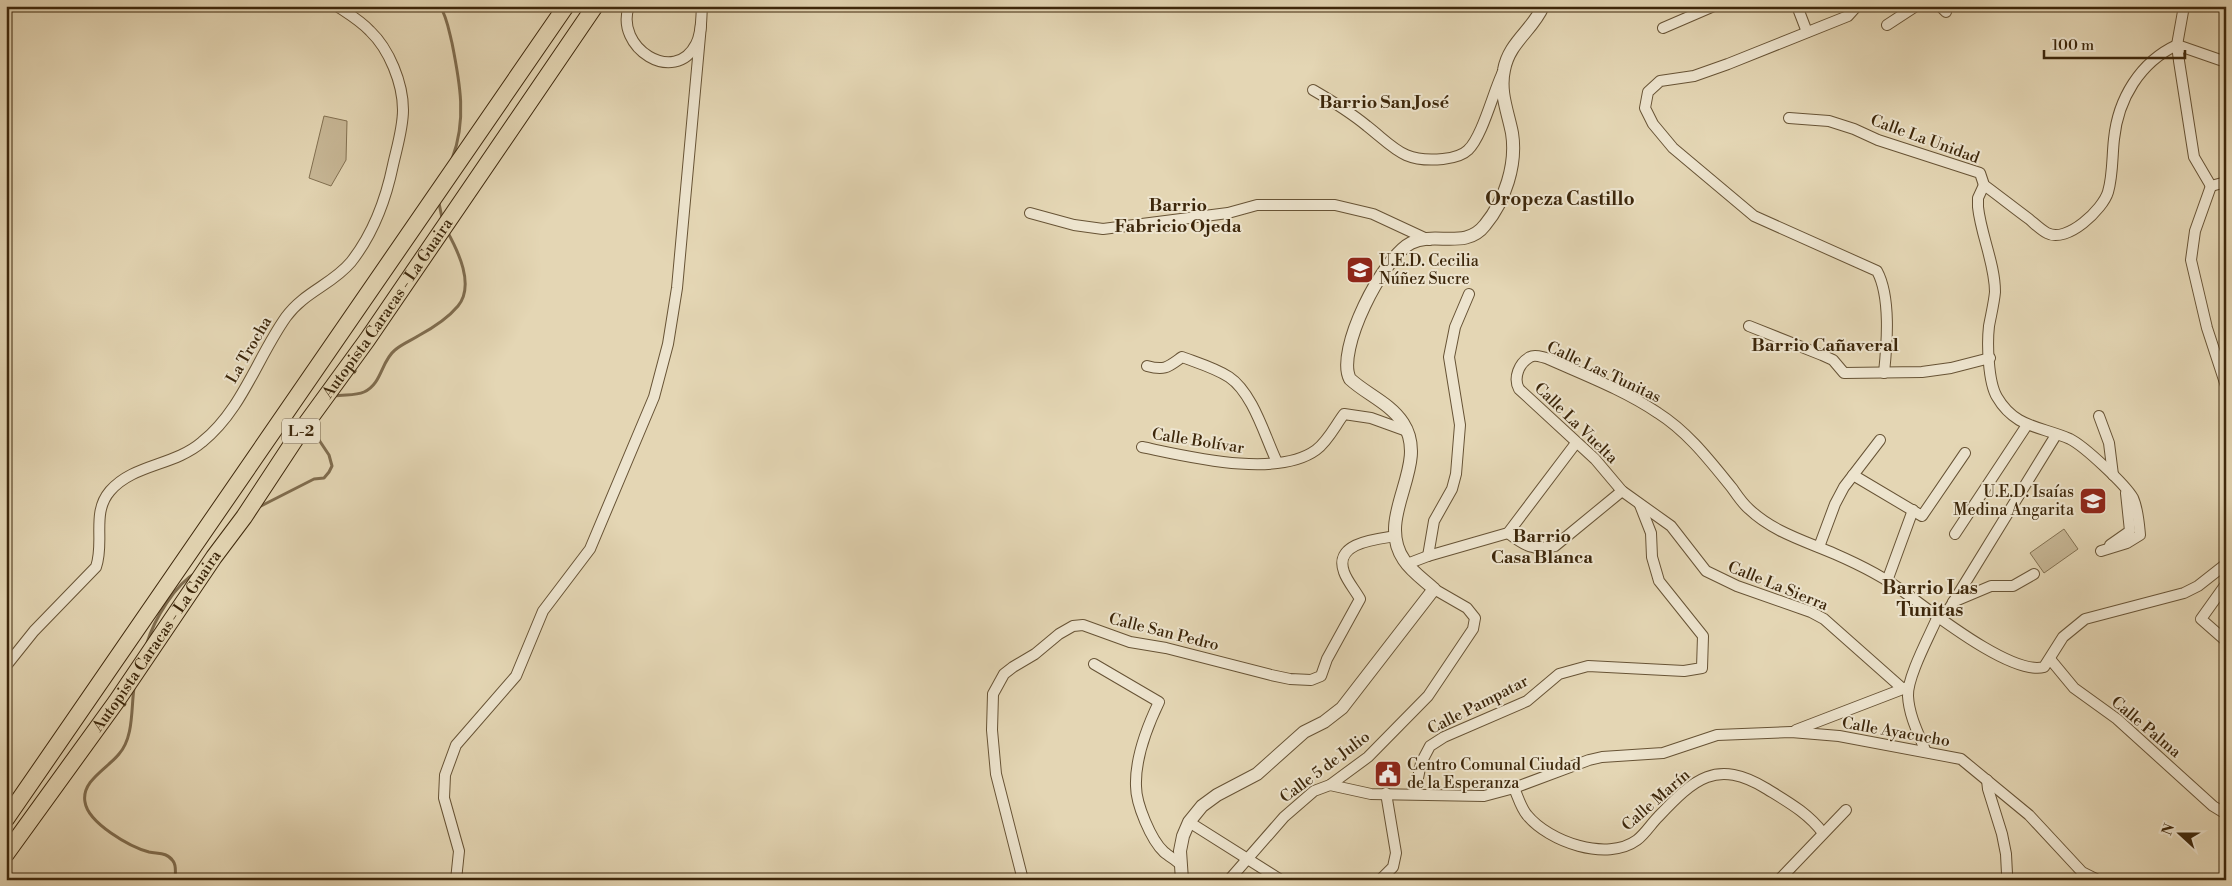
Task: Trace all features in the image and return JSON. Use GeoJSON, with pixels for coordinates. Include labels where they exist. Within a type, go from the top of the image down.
{"type":"FeatureCollection","features":[{"type":"Feature","properties":{"kind":"highway","name":"Autopista Caracas - La Guaira"},"geometry":{"type":"LineString","coordinates":[[6,819],[566,6]]}},
{"type":"Feature","properties":{"kind":"highway","name":"Autopista Caracas - La Guaira"},"geometry":{"type":"LineString","coordinates":[[6,854],[116,702],[594,6]]}},
{"type":"Feature","properties":{"kind":"street","name":"La Trocha"},"geometry":{"type":"LineString","coordinates":[[6,666],[34,631],[96,567],[99,556],[100,512],[109,492],[127,476],[181,457],[209,436],[232,408],[287,315],[305,297],[345,268],[367,237],[382,203],[391,176],[402,124],[402,96],[392,66],[379,41],[357,20],[337,6]]}},
{"type":"Feature","properties":{"kind":"street"},"geometry":{"type":"LineString","coordinates":[[629,6],[626,19],[630,38],[642,53],[660,62],[675,61],[687,56],[696,44],[701,25]]}},
{"type":"Feature","properties":{"kind":"street"},"geometry":{"type":"LineString","coordinates":[[456,880],[459,851],[444,798],[445,775],[456,745],[516,676],[543,611],[590,549],[654,397],[668,344],[677,288],[702,6]]}},
{"type":"Feature","properties":{"kind":"street"},"geometry":{"type":"LineString","coordinates":[[1313,90],[1355,117],[1398,151],[1410,157],[1423,160],[1453,157],[1469,150],[1479,132],[1511,50],[1539,15],[1543,6]]}},
{"type":"Feature","properties":{"kind":"street"},"geometry":{"type":"LineString","coordinates":[[1663,28],[1714,6]]}},
{"type":"Feature","properties":{"kind":"street"},"geometry":{"type":"LineString","coordinates":[[1797,6],[1807,32]]}},
{"type":"Feature","properties":{"kind":"street"},"geometry":{"type":"LineString","coordinates":[[1857,6],[1848,16],[1721,67],[1694,76],[1660,81],[1648,92],[1645,108],[1652,124],[1674,148],[1754,216],[1877,271],[1881,282],[1887,318],[1884,373]]}},
{"type":"Feature","properties":{"kind":"street"},"geometry":{"type":"LineString","coordinates":[[1887,25],[1916,6]]}},
{"type":"Feature","properties":{"kind":"street"},"geometry":{"type":"LineString","coordinates":[[2184,6],[2177,45],[2194,157],[2211,186],[2195,231],[2191,247],[2191,260],[2207,328],[2226,386]]}},
{"type":"Feature","properties":{"kind":"street"},"geometry":{"type":"LineString","coordinates":[[2177,45],[2226,62]]}},
{"type":"Feature","properties":{"kind":"street","name":"Calle La Unidad"},"geometry":{"type":"LineString","coordinates":[[1789,118],[1829,121],[1854,129],[1878,140],[1980,173],[1984,185],[2048,233],[2063,234],[2074,230],[2102,204],[2108,193],[2116,124],[2130,90],[2148,64],[2165,51],[2177,45]]}},
{"type":"Feature","properties":{"kind":"street"},"geometry":{"type":"LineString","coordinates":[[1182,880],[1180,864],[1183,836],[1190,822],[1202,806],[1217,795],[1257,774],[1304,732],[1324,722],[1342,708],[1434,589],[1402,558],[1396,536],[1394,515],[1404,486],[1410,457],[1407,431],[1396,414],[1350,379],[1346,372],[1346,362],[1360,318],[1385,268],[1395,256],[1411,243],[1471,237],[1486,225],[1500,199],[1514,160],[1512,134],[1504,100],[1503,70]]}},
{"type":"Feature","properties":{"kind":"street"},"geometry":{"type":"LineString","coordinates":[[2211,186],[2226,182]]}},
{"type":"Feature","properties":{"kind":"street"},"geometry":{"type":"LineString","coordinates":[[1984,185],[1978,198],[1979,214],[1995,292],[1989,328],[1991,382],[1995,394],[2004,408],[2013,417],[2027,424],[2071,439],[2120,482],[2133,498],[2139,520],[2140,535],[2128,543],[2101,551],[2130,530],[2120,482],[2099,416]]}},
{"type":"Feature","properties":{"kind":"street"},"geometry":{"type":"LineString","coordinates":[[1030,213],[1074,225],[1103,229],[1228,213],[1256,205],[1336,205],[1373,214],[1430,240]]}},
{"type":"Feature","properties":{"kind":"street"},"geometry":{"type":"LineString","coordinates":[[1428,556],[1434,521],[1452,489],[1456,474],[1460,425],[1449,357],[1455,327],[1469,294]]}},
{"type":"Feature","properties":{"kind":"street"},"geometry":{"type":"LineString","coordinates":[[1749,326],[1833,360],[1844,372],[1884,373],[1951,368],[1990,358]]}},
{"type":"Feature","properties":{"kind":"street","name":"Calle Las Tunitas"},"geometry":{"type":"LineString","coordinates":[[1516,375],[1530,357],[1536,356],[1646,406],[1689,438],[1749,509],[1785,534],[1819,547],[1887,582],[1970,639],[2015,663],[2035,670],[2044,667],[2050,659]]}},
{"type":"Feature","properties":{"kind":"street"},"geometry":{"type":"LineString","coordinates":[[1147,366],[1160,370],[1182,357],[1231,378],[1250,401],[1277,462]]}},
{"type":"Feature","properties":{"kind":"street","name":"Calle La Vuelta"},"geometry":{"type":"LineString","coordinates":[[1516,375],[1516,383],[1519,388],[1595,459],[1622,491]]}},
{"type":"Feature","properties":{"kind":"street","name":"Calle Bolívar"},"geometry":{"type":"LineString","coordinates":[[1142,447],[1228,464],[1277,462],[1295,459],[1317,450],[1344,414],[1349,413],[1371,418],[1407,431]]}},
{"type":"Feature","properties":{"kind":"street"},"geometry":{"type":"LineString","coordinates":[[1955,534],[2027,424]]}},
{"type":"Feature","properties":{"kind":"street"},"geometry":{"type":"LineString","coordinates":[[1926,752],[1912,715],[1906,688],[1938,616],[1949,609],[2056,435]]}},
{"type":"Feature","properties":{"kind":"street"},"geometry":{"type":"LineString","coordinates":[[1819,547],[1835,504],[1853,475],[1880,440]]}},
{"type":"Feature","properties":{"kind":"street"},"geometry":{"type":"LineString","coordinates":[[1407,564],[1508,533],[1576,443]]}},
{"type":"Feature","properties":{"kind":"street"},"geometry":{"type":"LineString","coordinates":[[1853,475],[1922,516],[1965,453]]}},
{"type":"Feature","properties":{"kind":"street"},"geometry":{"type":"LineString","coordinates":[[1508,533],[1524,545],[1533,548],[1542,549],[1555,546],[1622,491]]}},
{"type":"Feature","properties":{"kind":"street","name":"Calle La Sierra"},"geometry":{"type":"LineString","coordinates":[[1622,491],[1671,526],[1706,571],[1738,586],[1811,612],[1824,619],[1906,688]]}},
{"type":"Feature","properties":{"kind":"street","name":"Calle Pampatar"},"geometry":{"type":"LineString","coordinates":[[1415,793],[1421,763],[1430,746],[1444,737],[1527,700],[1560,674],[1588,666],[1684,671],[1702,668],[1703,636],[1659,581],[1652,557],[1652,533],[1640,505]]}},
{"type":"Feature","properties":{"kind":"street"},"geometry":{"type":"LineString","coordinates":[[1887,582],[1913,510]]}},
{"type":"Feature","properties":{"kind":"street","name":"Calle San Pedro"},"geometry":{"type":"LineString","coordinates":[[1023,880],[1001,796],[994,756],[992,730],[993,694],[1004,674],[1035,654],[1059,634],[1073,626],[1083,624],[1130,642],[1166,648],[1271,676],[1304,680],[1318,678],[1360,599],[1344,572],[1342,563],[1345,555],[1350,548],[1359,544],[1396,536]]}},
{"type":"Feature","properties":{"kind":"street"},"geometry":{"type":"LineString","coordinates":[[2050,659],[2062,637],[2085,620],[2184,594],[2198,586],[2226,564]]}},
{"type":"Feature","properties":{"kind":"street"},"geometry":{"type":"LineString","coordinates":[[1953,602],[1991,586],[2013,586],[2034,574]]}},
{"type":"Feature","properties":{"kind":"street"},"geometry":{"type":"LineString","coordinates":[[2226,584],[2202,619],[2226,641]]}},
{"type":"Feature","properties":{"kind":"street","name":"Calle 5 de Julio"},"geometry":{"type":"LineString","coordinates":[[1229,880],[1284,817],[1314,791],[1330,786],[1368,757],[1428,696],[1473,629],[1475,618],[1467,608],[1434,589]]}},
{"type":"Feature","properties":{"kind":"street","name":"Calle Palma"},"geometry":{"type":"LineString","coordinates":[[2050,659],[2080,693],[2117,719],[2213,806],[2226,814]]}},
{"type":"Feature","properties":{"kind":"street"},"geometry":{"type":"LineString","coordinates":[[1094,664],[1159,702],[1144,739],[1137,770],[1136,787],[1147,825],[1156,843],[1164,852],[1180,864]]}},
{"type":"Feature","properties":{"kind":"street"},"geometry":{"type":"LineString","coordinates":[[1330,786],[1371,794],[1415,793],[1484,796],[1514,788],[1602,757],[1663,753],[1707,738],[1734,733],[1774,734],[1791,732],[1906,688]]}},
{"type":"Feature","properties":{"kind":"street","name":"Calle Ayacucho"},"geometry":{"type":"LineString","coordinates":[[1791,732],[1839,736],[1961,759],[2030,815],[2077,866],[2098,880]]}},
{"type":"Feature","properties":{"kind":"street","name":"Calle Marín"},"geometry":{"type":"LineString","coordinates":[[1514,788],[1523,810],[1540,827],[1552,836],[1581,847],[1610,848],[1625,846],[1638,840],[1674,801],[1697,782],[1708,776],[1725,773],[1744,777],[1774,794],[1813,820],[1824,833]]}},
{"type":"Feature","properties":{"kind":"street"},"geometry":{"type":"LineString","coordinates":[[1987,780],[2006,854],[2007,874]]}},
{"type":"Feature","properties":{"kind":"street"},"geometry":{"type":"LineString","coordinates":[[1380,880],[1393,867],[1396,853],[1386,794]]}},
{"type":"Feature","properties":{"kind":"street"},"geometry":{"type":"LineString","coordinates":[[1779,880],[1846,810]]}},
{"type":"Feature","properties":{"kind":"street"},"geometry":{"type":"LineString","coordinates":[[1190,822],[1281,880]]}},
{"type":"Feature","properties":{"kind":"shaded area"},"geometry":{"type":"Polygon","coordinates":[[[324,116],[347,121],[346,160],[331,186],[309,178],[324,116]]]}},
{"type":"Feature","properties":{"kind":"shaded area"},"geometry":{"type":"Polygon","coordinates":[[[2064,529],[2078,549],[2044,573],[2030,553],[2064,529]]]}},
{"type":"Feature","properties":{"kind":"waterway"},"geometry":{"type":"LineString","coordinates":[[440,6],[446,19],[452,43],[461,101],[457,144],[452,159]]}},
{"type":"Feature","properties":{"kind":"waterway"},"geometry":{"type":"LineString","coordinates":[[439,203],[442,218]]}},
{"type":"Feature","properties":{"kind":"waterway"},"geometry":{"type":"LineString","coordinates":[[334,396],[357,394],[370,388],[395,350],[439,323],[458,306],[463,298],[465,278],[460,258],[447,231]]}},
{"type":"Feature","properties":{"kind":"waterway"},"geometry":{"type":"LineString","coordinates":[[259,507],[314,479],[324,478],[329,472],[332,466],[329,455],[313,431],[314,423]]}},
{"type":"Feature","properties":{"kind":"waterway"},"geometry":{"type":"LineString","coordinates":[[147,643],[166,603],[181,585],[197,572]]}},
{"type":"Feature","properties":{"kind":"waterway"},"geometry":{"type":"LineString","coordinates":[[134,688],[130,731],[124,747],[91,781],[85,794],[85,802],[94,818],[121,840],[149,852],[171,858],[175,865],[175,880]]}},
{"type":"Feature","properties":{"kind":"place","name":"U.E.D. Cecilia Núñez Sucre"},"geometry":{"type":"Point","coordinates":[1360,270]}},
{"type":"Feature","properties":{"kind":"place","name":"U.E.D. Isaías Medina Angarita"},"geometry":{"type":"Point","coordinates":[2093,501]}},
{"type":"Feature","properties":{"kind":"place","name":"Centro Comunal Ciudad de la Esperanza"},"geometry":{"type":"Point","coordinates":[1388,774]}},
{"type":"Feature","properties":{"kind":"district","name":"Barrio San José"},"geometry":{"type":"Point","coordinates":[1384,102]}},
{"type":"Feature","properties":{"kind":"district","name":"Oropeza Castillo"},"geometry":{"type":"Point","coordinates":[1560,199]}},
{"type":"Feature","properties":{"kind":"district","name":"Barrio Fabricio Ojeda"},"geometry":{"type":"Point","coordinates":[1178,215]}},
{"type":"Feature","properties":{"kind":"district","name":"Barrio Cañaveral"},"geometry":{"type":"Point","coordinates":[1825,345]}},
{"type":"Feature","properties":{"kind":"district","name":"Barrio Casa Blanca"},"geometry":{"type":"Point","coordinates":[1542,546]}},
{"type":"Feature","properties":{"kind":"district","name":"Barrio Las Tunitas"},"geometry":{"type":"Point","coordinates":[1930,599]}}]}
